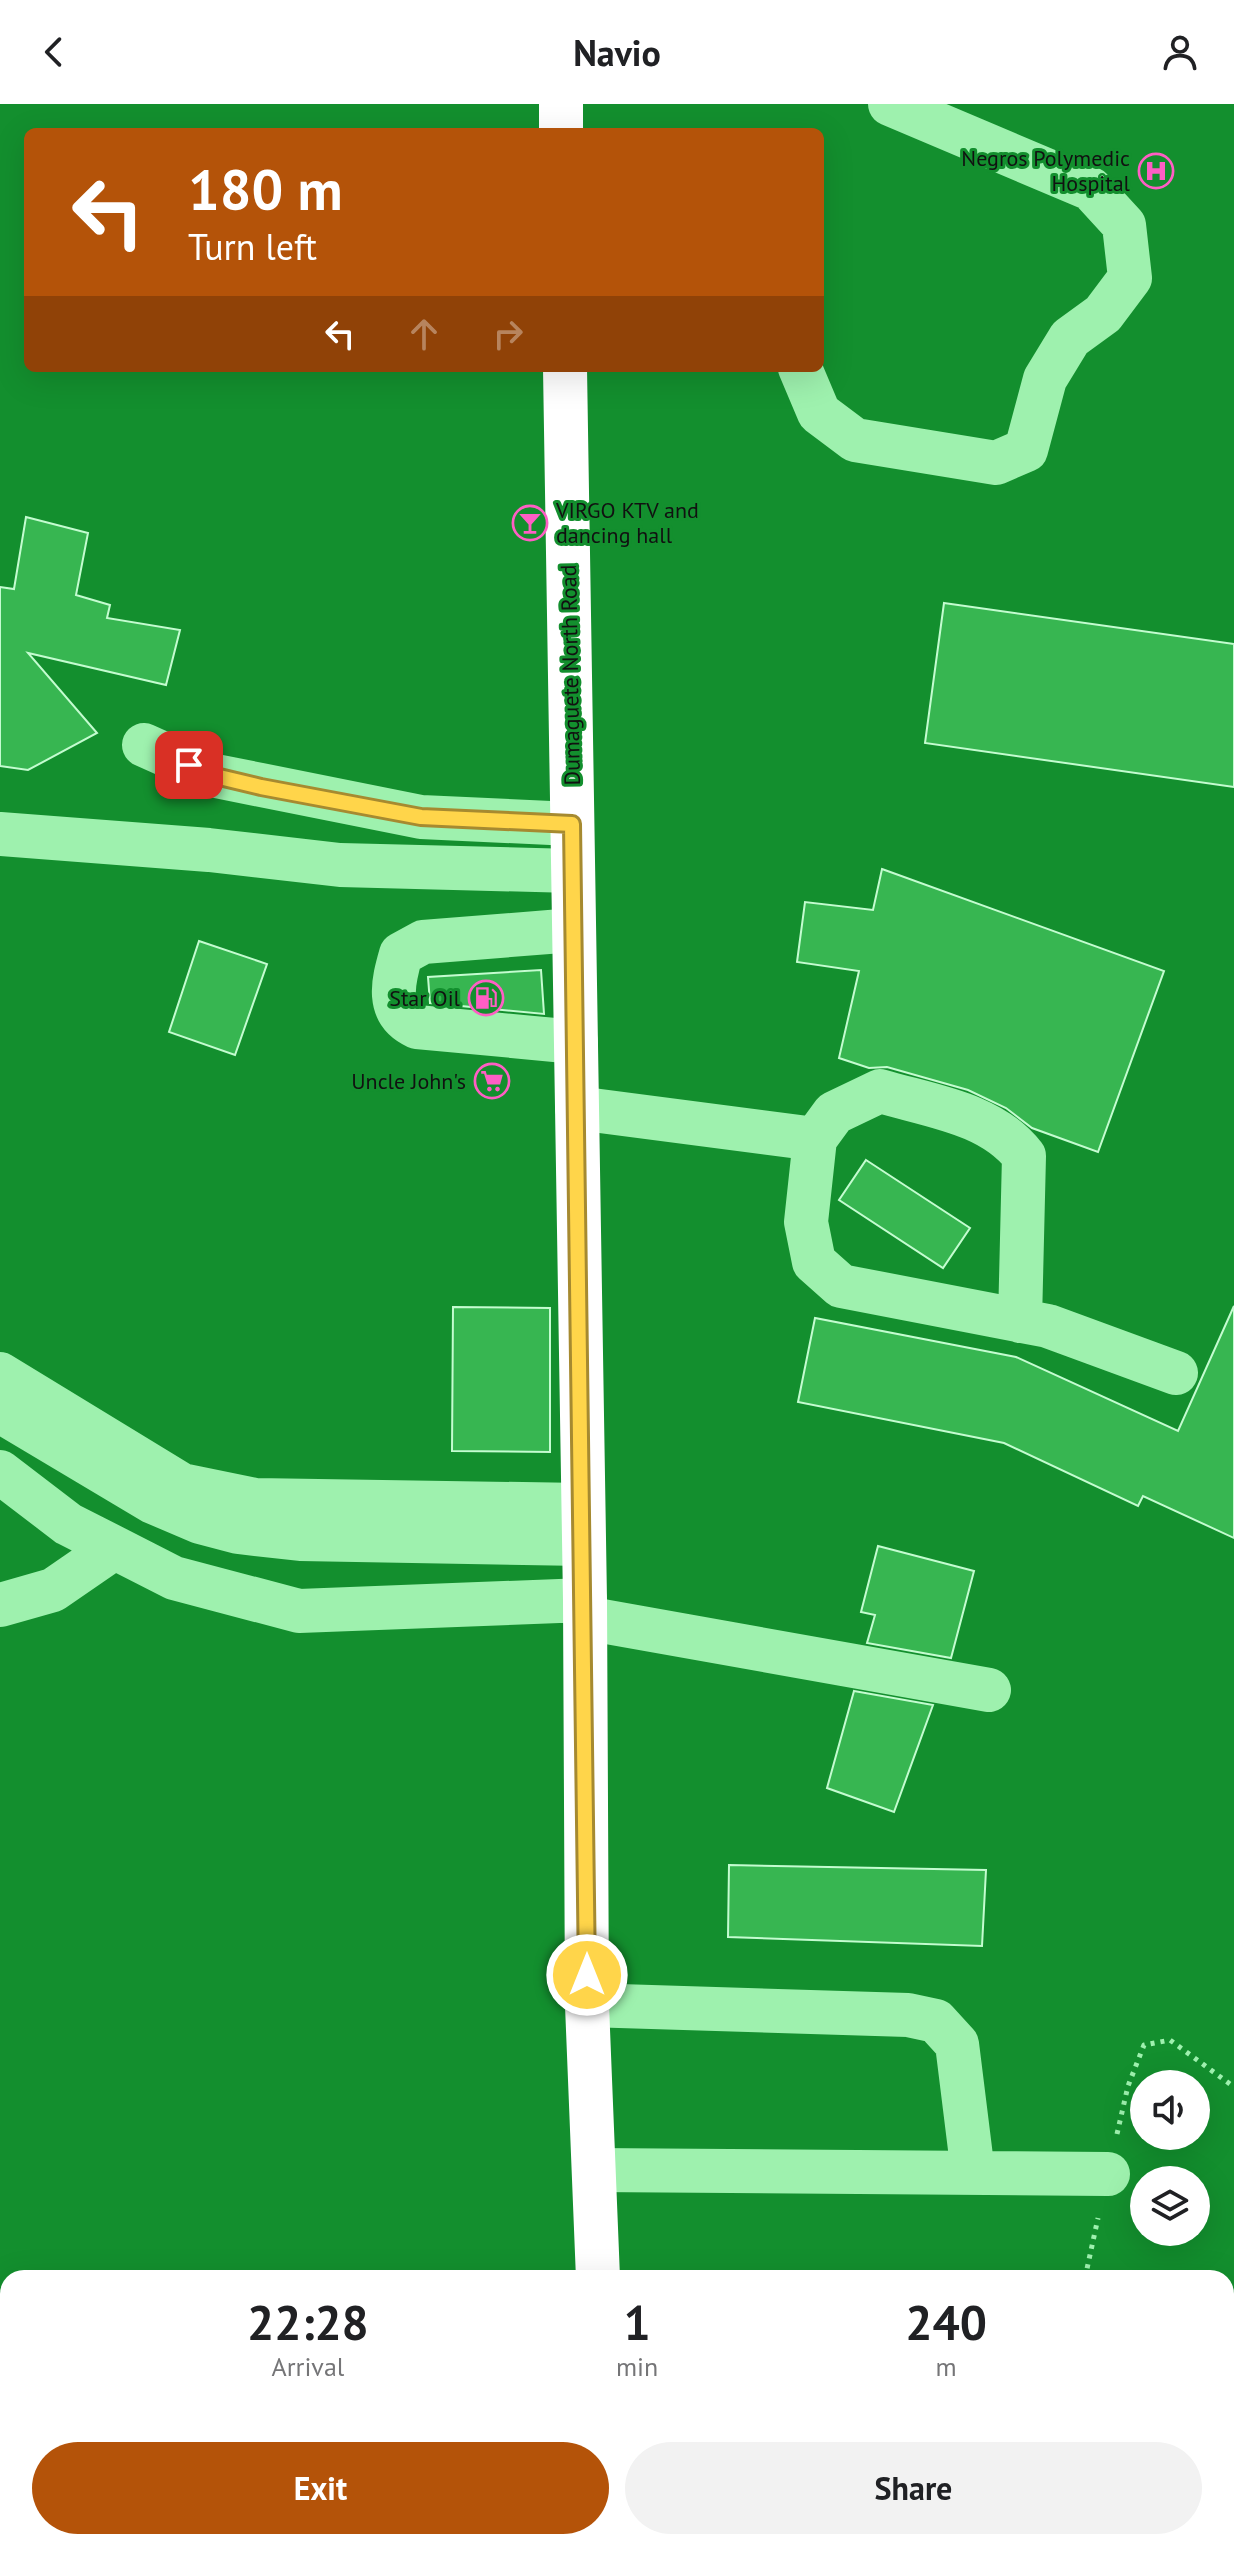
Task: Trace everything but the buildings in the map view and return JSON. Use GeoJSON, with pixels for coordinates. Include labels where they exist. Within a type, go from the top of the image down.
{"type":"FeatureCollection","features":[{"type":"Feature","properties":{"kind":"highway"},"geometry":{"type":"LineString","coordinates":[[561,104],[561,128]]}},
{"type":"Feature","properties":{"kind":"highway","name":"Dumaguete North Road"},"geometry":{"type":"LineString","coordinates":[[565,372],[585,1609],[587,2005],[598,2270]]}},
{"type":"Feature","properties":{"kind":"street"},"geometry":{"type":"LineString","coordinates":[[802,372],[819,413],[855,440],[996,463],[1026,450],[1045,379],[1070,338],[1103,314],[1130,278],[1124,225],[1091,189],[890,104]]}},
{"type":"Feature","properties":{"kind":"street"},"geometry":{"type":"LineString","coordinates":[[144,745],[211,775],[421,817],[572,824]]}},
{"type":"Feature","properties":{"kind":"street"},"geometry":{"type":"LineString","coordinates":[[0,834],[209,850],[340,865],[573,871]]}},
{"type":"Feature","properties":{"kind":"street"},"geometry":{"type":"LineString","coordinates":[[574,930],[423,942],[401,954],[393,985],[395,1007],[404,1021],[417,1027],[576,1042]]}},
{"type":"Feature","properties":{"kind":"street"},"geometry":{"type":"LineString","coordinates":[[1020,1321],[1024,1156],[1011,1139],[992,1125],[880,1091],[834,1113],[815,1139],[806,1222],[814,1262],[841,1286],[1020,1321],[1048,1326],[1176,1373]]}},
{"type":"Feature","properties":{"kind":"street"},"geometry":{"type":"LineString","coordinates":[[577,1108],[815,1139]]}},
{"type":"Feature","properties":{"kind":"street"},"geometry":{"type":"LineString","coordinates":[[0,1374],[182,1485],[255,1500],[583,1524]]}},
{"type":"Feature","properties":{"kind":"street"},"geometry":{"type":"LineString","coordinates":[[0,1411],[153,1502],[200,1522],[238,1532],[300,1539],[583,1524]]}},
{"type":"Feature","properties":{"kind":"street"},"geometry":{"type":"LineString","coordinates":[[0,1472],[68,1524],[174,1578],[299,1611],[585,1609],[989,1690]]}},
{"type":"Feature","properties":{"kind":"street"},"geometry":{"type":"LineString","coordinates":[[174,1578],[238,1532]]}},
{"type":"Feature","properties":{"kind":"street"},"geometry":{"type":"LineString","coordinates":[[1,1616],[53,1590],[114,1548]]}},
{"type":"Feature","properties":{"kind":"street"},"geometry":{"type":"LineString","coordinates":[[587,2005],[908,2015],[936,2021],[957,2044],[973,2173]]}},
{"type":"Feature","properties":{"kind":"street"},"geometry":{"type":"LineString","coordinates":[[594,2170],[1108,2174]]}},
{"type":"Feature","properties":{"kind":"path"},"geometry":{"type":"LineString","coordinates":[[1087,2270],[1128,2086],[1144,2045],[1170,2040],[1234,2087]]}},
{"type":"Feature","properties":{"kind":"place","name":"Negros Polymedic Hospital"},"geometry":{"type":"Point","coordinates":[1156,171]}},
{"type":"Feature","properties":{"kind":"place","name":"VIRGO KTV and dancing hall"},"geometry":{"type":"Point","coordinates":[530,523]}},
{"type":"Feature","properties":{"kind":"place","name":"Star Oil"},"geometry":{"type":"Point","coordinates":[486,998]}},
{"type":"Feature","properties":{"kind":"place","name":"Uncle John's"},"geometry":{"type":"Point","coordinates":[492,1081]}},
{"type":"Feature","properties":{"kind":"route"},"geometry":{"type":"LineString","coordinates":[[189,765],[211,775],[261,787],[421,817],[572,824],[585,1600],[587,1975]]}}]}
